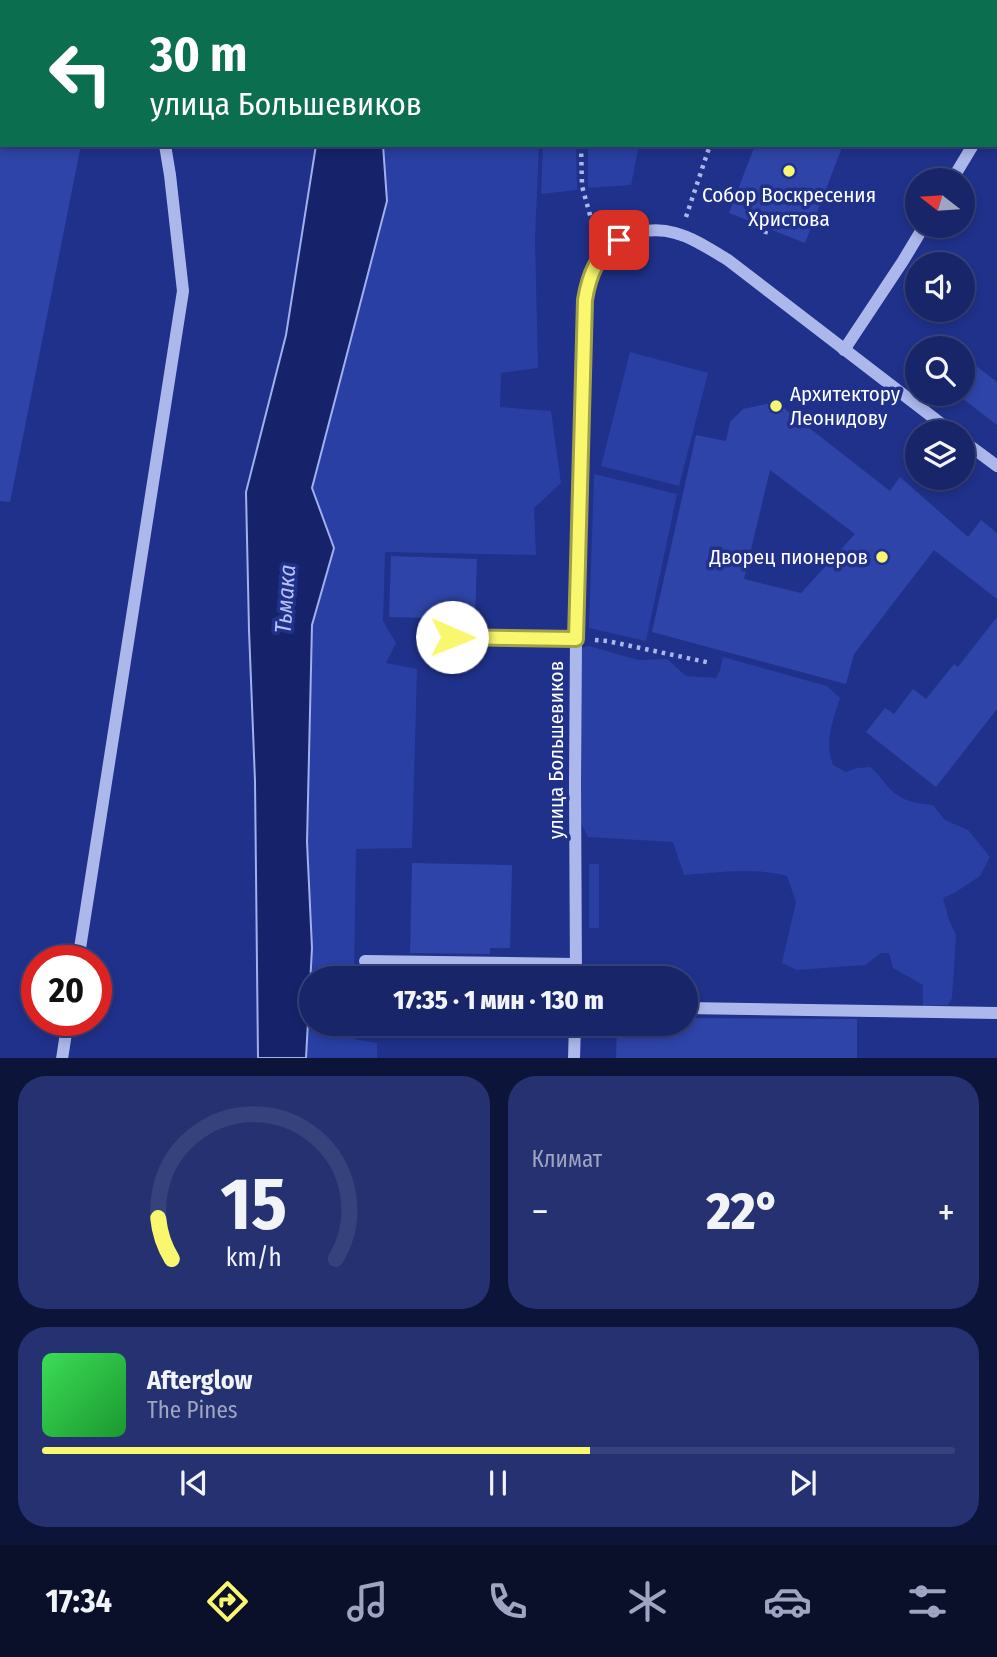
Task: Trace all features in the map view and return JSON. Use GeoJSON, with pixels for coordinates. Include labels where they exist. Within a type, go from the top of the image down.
{"type":"FeatureCollection","features":[{"type":"Feature","properties":{"kind":"street"},"geometry":{"type":"LineString","coordinates":[[81,945],[183,291],[165,147]]}},
{"type":"Feature","properties":{"kind":"street"},"geometry":{"type":"LineString","coordinates":[[959,168],[972,147]]}},
{"type":"Feature","properties":{"kind":"street","name":"улица Большевиков"},"geometry":{"type":"LineString","coordinates":[[575,964],[576,639],[585,300],[590,276],[601,256],[619,240],[649,230],[680,234]]}},
{"type":"Feature","properties":{"kind":"street"},"geometry":{"type":"LineString","coordinates":[[680,234],[728,260],[936,420]]}},
{"type":"Feature","properties":{"kind":"street"},"geometry":{"type":"LineString","coordinates":[[844,350],[917,238]]}},
{"type":"Feature","properties":{"kind":"street"},"geometry":{"type":"LineString","coordinates":[[975,450],[997,467]]}},
{"type":"Feature","properties":{"kind":"street"},"geometry":{"type":"LineString","coordinates":[[427,636],[576,639]]}},
{"type":"Feature","properties":{"kind":"street"},"geometry":{"type":"LineString","coordinates":[[365,961],[575,964]]}},
{"type":"Feature","properties":{"kind":"street"},"geometry":{"type":"LineString","coordinates":[[698,1008],[997,1013]]}},
{"type":"Feature","properties":{"kind":"street"},"geometry":{"type":"LineString","coordinates":[[62,1058],[66,1036]]}},
{"type":"Feature","properties":{"kind":"street"},"geometry":{"type":"LineString","coordinates":[[574,1058],[575,1036]]}},
{"type":"Feature","properties":{"kind":"path"},"geometry":{"type":"LineString","coordinates":[[581,147],[582,186],[601,256]]}},
{"type":"Feature","properties":{"kind":"path"},"geometry":{"type":"LineString","coordinates":[[680,234],[709,147]]}},
{"type":"Feature","properties":{"kind":"path"},"geometry":{"type":"LineString","coordinates":[[576,639],[607,641],[711,663]]}},
{"type":"Feature","properties":{"kind":"shaded area"},"geometry":{"type":"Polygon","coordinates":[[[383,147],[539,147],[535,238],[538,368],[501,373],[500,407],[551,411],[561,483],[534,508],[536,555],[385,552],[383,621],[396,643],[386,663],[417,669],[412,848],[356,849],[354,966],[311,966],[307,842],[312,624],[334,548],[312,488],[387,201],[383,147]]]}},
{"type":"Feature","properties":{"kind":"shaded area"},"geometry":{"type":"Polygon","coordinates":[[[543,147],[576,147],[577,190],[541,194],[543,147]]]}},
{"type":"Feature","properties":{"kind":"shaded area"},"geometry":{"type":"Polygon","coordinates":[[[588,147],[639,147],[631,185],[588,188],[588,147]]]}},
{"type":"Feature","properties":{"kind":"shaded area"},"geometry":{"type":"Polygon","coordinates":[[[630,352],[708,373],[679,486],[601,466],[630,352]]]}},
{"type":"Feature","properties":{"kind":"shaded area"},"geometry":{"type":"Polygon","coordinates":[[[594,474],[677,494],[646,641],[589,628],[594,474]]]}},
{"type":"Feature","properties":{"kind":"shaded area"},"geometry":{"type":"Polygon","coordinates":[[[589,646],[638,660],[667,659],[686,676],[716,678],[723,657],[827,686],[840,698],[829,739],[833,765],[846,772],[870,767],[899,796],[916,803],[933,805],[945,820],[968,830],[990,857],[980,876],[943,898],[956,935],[952,998],[948,1005],[923,1006],[923,985],[893,968],[889,953],[881,953],[865,965],[797,970],[782,963],[796,902],[787,876],[749,871],[684,875],[673,842],[588,837],[580,821],[581,648],[589,646]]]}},
{"type":"Feature","properties":{"kind":"shaded area"},"geometry":{"type":"Polygon","coordinates":[[[589,864],[599,864],[599,928],[589,928],[589,864]]]}},
{"type":"Feature","properties":{"kind":"shaded area"},"geometry":{"type":"Polygon","coordinates":[[[307,1036],[354,1036],[354,1039],[377,1043],[377,1058],[306,1058],[307,1036]]]}},
{"type":"Feature","properties":{"kind":"water","name":"Тьмака"},"geometry":{"type":"Polygon","coordinates":[[[316,147],[383,147],[387,201],[312,488],[334,548],[312,625],[307,842],[312,948],[311,966],[299,966],[299,1036],[307,1036],[306,1058],[258,1058],[255,781],[246,492],[286,335],[316,147]]]}},
{"type":"Feature","properties":{"kind":"building"},"geometry":{"type":"Polygon","coordinates":[[[0,147],[81,147],[10,502],[0,501],[0,147]]]}},
{"type":"Feature","properties":{"kind":"building","name":"Собор Воскресения Христова"},"geometry":{"type":"Polygon","coordinates":[[[754,147],[842,147],[805,243],[729,213],[754,147]]]}},
{"type":"Feature","properties":{"kind":"building"},"geometry":{"type":"Polygon","coordinates":[[[975,365],[997,382],[997,425],[972,406],[975,406],[975,365]]]}},
{"type":"Feature","properties":{"kind":"building","name":"Дворец пионеров"},"geometry":{"type":"Polygon","coordinates":[[[776,402],[890,491],[900,477],[905,481],[905,490],[915,490],[968,537],[981,520],[997,533],[997,599],[934,550],[854,654],[846,684],[652,632],[696,435],[726,441],[730,422],[743,409],[776,402]],[[770,470],[744,579],[801,593],[855,534],[770,470]]]}},
{"type":"Feature","properties":{"kind":"building"},"geometry":{"type":"Polygon","coordinates":[[[391,556],[477,559],[475,619],[389,617],[391,556]]]}},
{"type":"Feature","properties":{"kind":"building"},"geometry":{"type":"Polygon","coordinates":[[[997,617],[997,709],[936,787],[866,732],[885,708],[894,714],[913,689],[926,699],[954,664],[958,667],[997,617]]]}},
{"type":"Feature","properties":{"kind":"building"},"geometry":{"type":"Polygon","coordinates":[[[412,863],[512,865],[510,948],[490,948],[490,954],[410,953],[412,863]]]}},
{"type":"Feature","properties":{"kind":"building"},"geometry":{"type":"Polygon","coordinates":[[[698,1018],[857,1019],[857,1058],[616,1058],[617,1036],[698,1036],[698,1018]]]}},
{"type":"Feature","properties":{"kind":"place","name":"Собор Воскресения Христова"},"geometry":{"type":"Point","coordinates":[789,171]}},
{"type":"Feature","properties":{"kind":"place","name":"Архитектору Леонидову"},"geometry":{"type":"Point","coordinates":[776,406]}},
{"type":"Feature","properties":{"kind":"place","name":"Дворец пионеров"},"geometry":{"type":"Point","coordinates":[882,557]}},
{"type":"Feature","properties":{"kind":"route"},"geometry":{"type":"LineString","coordinates":[[452,637],[576,639],[585,300],[593,269],[601,256],[619,240]]}}]}
